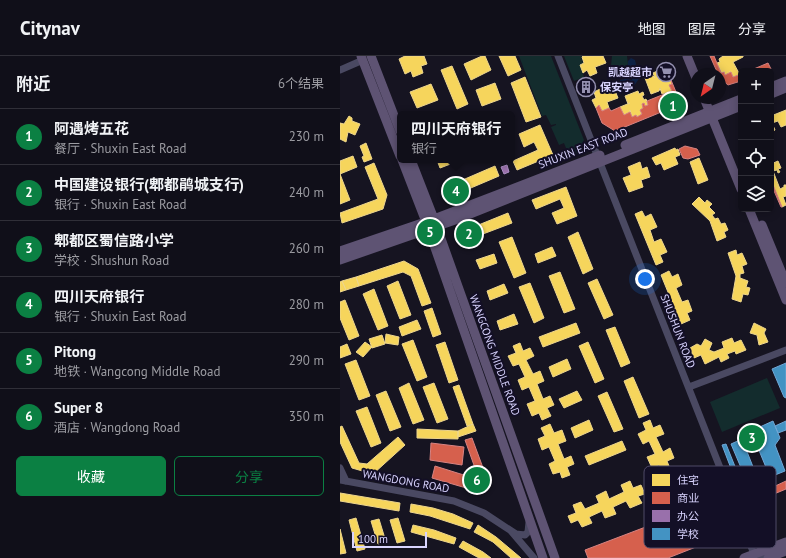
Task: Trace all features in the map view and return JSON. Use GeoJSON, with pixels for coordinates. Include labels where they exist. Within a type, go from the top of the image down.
{"type":"FeatureCollection","features":[{"type":"Feature","properties":{"kind":"main road"},"geometry":{"type":"LineString","coordinates":[[687,56],[692,68]]}},
{"type":"Feature","properties":{"kind":"main road"},"geometry":{"type":"LineString","coordinates":[[693,56],[698,68]]}},
{"type":"Feature","properties":{"kind":"main road"},"geometry":{"type":"LineString","coordinates":[[365,57],[397,125]]}},
{"type":"Feature","properties":{"kind":"main road"},"geometry":{"type":"LineString","coordinates":[[365,57],[397,148]]}},
{"type":"Feature","properties":{"kind":"main road"},"geometry":{"type":"LineString","coordinates":[[774,86],[786,81]]}},
{"type":"Feature","properties":{"kind":"main road"},"geometry":{"type":"LineString","coordinates":[[774,93],[786,88]]}},
{"type":"Feature","properties":{"kind":"main road","name":"SHUXIN EAST ROAD"},"geometry":{"type":"LineString","coordinates":[[431,224],[713,113],[738,100]]}},
{"type":"Feature","properties":{"kind":"main road"},"geometry":{"type":"LineString","coordinates":[[708,104],[738,167]]}},
{"type":"Feature","properties":{"kind":"main road"},"geometry":{"type":"LineString","coordinates":[[711,104],[713,113],[738,181]]}},
{"type":"Feature","properties":{"kind":"main road","name":"SHUXIN EAST ROAD"},"geometry":{"type":"LineString","coordinates":[[713,113],[738,107]]}},
{"type":"Feature","properties":{"kind":"main road","name":"WANGCONG MIDDLE ROAD"},"geometry":{"type":"LineString","coordinates":[[403,163],[431,224],[556,558]]}},
{"type":"Feature","properties":{"kind":"main road","name":"WANGCONG MIDDLE ROAD"},"geometry":{"type":"LineString","coordinates":[[412,163],[529,521],[543,558]]}},
{"type":"Feature","properties":{"kind":"main road"},"geometry":{"type":"LineString","coordinates":[[750,212],[786,300]]}},
{"type":"Feature","properties":{"kind":"main road"},"geometry":{"type":"LineString","coordinates":[[757,212],[786,283]]}},
{"type":"Feature","properties":{"kind":"main road"},"geometry":{"type":"LineString","coordinates":[[340,251],[431,224]]}},
{"type":"Feature","properties":{"kind":"main road"},"geometry":{"type":"LineString","coordinates":[[340,260],[431,224]]}},
{"type":"Feature","properties":{"kind":"main road"},"geometry":{"type":"LineString","coordinates":[[776,546],[786,542]]}},
{"type":"Feature","properties":{"kind":"main road"},"geometry":{"type":"LineString","coordinates":[[744,558],[770,548]]}},
{"type":"Feature","properties":{"kind":"main road"},"geometry":{"type":"LineString","coordinates":[[769,558],[786,551]]}},
{"type":"Feature","properties":{"kind":"street","name":"SHUSHUN ROAD"},"geometry":{"type":"LineString","coordinates":[[558,56],[720,466]]}},
{"type":"Feature","properties":{"kind":"street"},"geometry":{"type":"LineString","coordinates":[[340,70],[365,57]]}},
{"type":"Feature","properties":{"kind":"street"},"geometry":{"type":"LineString","coordinates":[[689,387],[786,350]]}},
{"type":"Feature","properties":{"kind":"street"},"geometry":{"type":"LineString","coordinates":[[340,468],[343,481]]}},
{"type":"Feature","properties":{"kind":"street","name":"WANGDONG ROAD"},"geometry":{"type":"LineString","coordinates":[[343,481],[454,500],[484,513],[516,534],[525,535],[528,532],[529,521]]}},
{"type":"Feature","properties":{"kind":"street","name":"WANGDONG ROAD"},"geometry":{"type":"LineString","coordinates":[[509,528],[534,558]]}},
{"type":"Feature","properties":{"kind":"street","name":"SHUSHUN ROAD"},"geometry":{"type":"LineString","coordinates":[[752,548],[754,554]]}},
{"type":"Feature","properties":{"kind":"street"},"geometry":{"type":"LineString","coordinates":[[754,554],[769,558]]}},
{"type":"Feature","properties":{"kind":"green space"},"geometry":{"type":"Polygon","coordinates":[[[519,56],[551,56],[584,140],[575,156],[570,158],[564,143],[559,145],[551,127],[556,124],[551,125],[546,115],[542,116],[519,56]]]}},
{"type":"Feature","properties":{"kind":"green space"},"geometry":{"type":"Polygon","coordinates":[[[564,56],[583,56],[581,57],[583,63],[580,65],[584,77],[574,81],[564,56]]]}},
{"type":"Feature","properties":{"kind":"green space"},"geometry":{"type":"Polygon","coordinates":[[[612,56],[627,56],[628,64],[615,77],[613,75],[610,76],[612,56]]]}},
{"type":"Feature","properties":{"kind":"green space"},"geometry":{"type":"Polygon","coordinates":[[[767,378],[780,408],[722,432],[710,402],[767,378]]]}},
{"type":"Feature","properties":{"kind":"water"},"geometry":{"type":"Polygon","coordinates":[[[631,58],[635,60],[635,66],[642,75],[634,86],[625,89],[621,87],[619,83],[620,80],[632,80],[632,78],[626,76],[622,71],[631,58]]]}},
{"type":"Feature","properties":{"kind":"building: 住宅"},"geometry":{"type":"Polygon","coordinates":[[[405,56],[424,56],[427,64],[421,66],[423,73],[413,77],[411,71],[405,74],[399,59],[405,56]]]}},
{"type":"Feature","properties":{"kind":"building: 住宅"},"geometry":{"type":"Polygon","coordinates":[[[485,56],[491,70],[471,80],[464,64],[485,56]]]}},
{"type":"Feature","properties":{"kind":"building: 住宅"},"geometry":{"type":"Polygon","coordinates":[[[499,56],[515,56],[521,70],[508,76],[499,56]]]}},
{"type":"Feature","properties":{"kind":"building: 住宅"},"geometry":{"type":"Polygon","coordinates":[[[583,56],[603,56],[606,63],[595,67],[597,73],[590,76],[587,70],[583,73],[580,65],[584,63],[583,56]]]}},
{"type":"Feature","properties":{"kind":"building: 住宅"},"geometry":{"type":"Polygon","coordinates":[[[723,56],[743,56],[733,62],[738,71],[738,76],[733,77],[730,71],[730,73],[726,75],[726,68],[720,68],[717,63],[720,62],[719,59],[723,56]]]}},
{"type":"Feature","properties":{"kind":"building: 住宅"},"geometry":{"type":"Polygon","coordinates":[[[452,66],[468,104],[457,109],[441,70],[452,66]]]}},
{"type":"Feature","properties":{"kind":"building: 住宅"},"geometry":{"type":"Polygon","coordinates":[[[662,69],[664,75],[668,73],[672,84],[669,85],[672,91],[662,94],[660,88],[659,91],[651,94],[645,78],[652,75],[655,78],[653,73],[662,69]]]}},
{"type":"Feature","properties":{"kind":"building: 住宅"},"geometry":{"type":"Polygon","coordinates":[[[525,77],[541,117],[526,122],[511,83],[525,77]]]}},
{"type":"Feature","properties":{"kind":"building: 住宅"},"geometry":{"type":"Polygon","coordinates":[[[495,83],[501,99],[482,106],[476,90],[495,83]]]}},
{"type":"Feature","properties":{"kind":"building: 住宅"},"geometry":{"type":"Polygon","coordinates":[[[431,84],[438,100],[417,108],[410,92],[431,84]]]}},
{"type":"Feature","properties":{"kind":"building: 住宅"},"geometry":{"type":"Polygon","coordinates":[[[606,86],[608,91],[614,88],[618,98],[607,102],[609,108],[602,111],[599,105],[596,108],[592,100],[596,98],[594,92],[606,86]]]}},
{"type":"Feature","properties":{"kind":"building: 住宅"},"geometry":{"type":"Polygon","coordinates":[[[638,91],[639,94],[643,92],[644,95],[642,96],[644,100],[646,99],[648,105],[645,106],[644,103],[642,104],[643,108],[640,110],[642,114],[637,117],[636,115],[632,117],[630,110],[630,112],[624,115],[620,107],[628,104],[625,96],[638,91]]]}},
{"type":"Feature","properties":{"kind":"building: 住宅"},"geometry":{"type":"Polygon","coordinates":[[[786,110],[786,125],[781,127],[778,121],[774,122],[774,115],[786,110]]]}},
{"type":"Feature","properties":{"kind":"building: 住宅"},"geometry":{"type":"Polygon","coordinates":[[[349,116],[352,118],[352,121],[360,124],[355,135],[348,132],[346,142],[340,139],[340,123],[344,124],[349,116]]]}},
{"type":"Feature","properties":{"kind":"building: 住宅"},"geometry":{"type":"Polygon","coordinates":[[[540,125],[553,155],[517,170],[514,163],[515,160],[538,150],[534,142],[524,147],[519,134],[540,125]]]}},
{"type":"Feature","properties":{"kind":"building: 住宅"},"geometry":{"type":"Polygon","coordinates":[[[366,143],[372,159],[364,162],[362,157],[364,156],[360,146],[366,143]]]}},
{"type":"Feature","properties":{"kind":"building: 住宅"},"geometry":{"type":"Polygon","coordinates":[[[675,148],[676,150],[678,149],[680,155],[675,157],[678,164],[664,170],[661,163],[656,165],[652,158],[675,148]]]}},
{"type":"Feature","properties":{"kind":"building: 住宅"},"geometry":{"type":"Polygon","coordinates":[[[353,156],[357,167],[340,174],[340,161],[353,156]]]}},
{"type":"Feature","properties":{"kind":"building: 住宅"},"geometry":{"type":"Polygon","coordinates":[[[699,158],[708,180],[698,184],[690,162],[699,158]]]}},
{"type":"Feature","properties":{"kind":"building: 住宅"},"geometry":{"type":"Polygon","coordinates":[[[778,161],[781,168],[778,169],[780,172],[778,173],[777,170],[774,171],[774,163],[778,161]]]}},
{"type":"Feature","properties":{"kind":"building: 住宅"},"geometry":{"type":"Polygon","coordinates":[[[640,162],[642,169],[647,167],[650,177],[641,180],[643,187],[629,192],[623,178],[631,175],[628,167],[640,162]]]}},
{"type":"Feature","properties":{"kind":"building: 住宅"},"geometry":{"type":"Polygon","coordinates":[[[374,163],[387,195],[383,209],[342,223],[340,213],[378,199],[365,167],[374,163]]]}},
{"type":"Feature","properties":{"kind":"building: 住宅"},"geometry":{"type":"Polygon","coordinates":[[[438,163],[453,163],[440,168],[438,163]]]}},
{"type":"Feature","properties":{"kind":"building: 住宅"},"geometry":{"type":"Polygon","coordinates":[[[495,166],[499,176],[459,193],[452,190],[451,185],[495,166]]]}},
{"type":"Feature","properties":{"kind":"building: 住宅"},"geometry":{"type":"Polygon","coordinates":[[[340,174],[350,200],[340,204],[340,174]]]}},
{"type":"Feature","properties":{"kind":"building: 住宅"},"geometry":{"type":"Polygon","coordinates":[[[774,174],[780,189],[786,185],[786,196],[783,197],[786,205],[782,207],[774,187],[774,174]]]}},
{"type":"Feature","properties":{"kind":"building: 住宅"},"geometry":{"type":"Polygon","coordinates":[[[566,187],[577,216],[557,224],[552,213],[564,208],[560,199],[536,209],[532,200],[566,187]]]}},
{"type":"Feature","properties":{"kind":"building: 住宅"},"geometry":{"type":"Polygon","coordinates":[[[699,197],[705,203],[707,200],[712,204],[709,207],[715,213],[712,215],[715,219],[718,218],[721,224],[725,223],[728,230],[724,232],[726,237],[717,241],[710,221],[692,204],[699,197]]]}},
{"type":"Feature","properties":{"kind":"building: 住宅"},"geometry":{"type":"Polygon","coordinates":[[[642,211],[645,217],[651,214],[657,227],[650,230],[654,242],[661,239],[667,252],[660,255],[663,262],[656,265],[635,214],[642,211]]]}},
{"type":"Feature","properties":{"kind":"building: 住宅"},"geometry":{"type":"Polygon","coordinates":[[[508,213],[512,223],[475,237],[477,242],[469,245],[466,237],[471,228],[508,213]]]}},
{"type":"Feature","properties":{"kind":"building: 住宅"},"geometry":{"type":"Polygon","coordinates":[[[578,232],[593,269],[583,274],[568,237],[578,232]]]}},
{"type":"Feature","properties":{"kind":"building: 住宅"},"geometry":{"type":"Polygon","coordinates":[[[512,237],[526,273],[514,278],[499,242],[512,237]]]}},
{"type":"Feature","properties":{"kind":"building: 住宅"},"geometry":{"type":"Polygon","coordinates":[[[552,247],[556,256],[538,263],[535,254],[552,247]]]}},
{"type":"Feature","properties":{"kind":"building: 住宅"},"geometry":{"type":"Polygon","coordinates":[[[736,250],[737,255],[742,253],[747,264],[742,266],[744,273],[740,274],[740,278],[748,281],[746,287],[750,288],[748,295],[743,294],[741,302],[732,299],[736,276],[728,253],[736,250]]]}},
{"type":"Feature","properties":{"kind":"building: 住宅"},"geometry":{"type":"Polygon","coordinates":[[[494,254],[497,263],[480,269],[476,260],[494,254]]]}},
{"type":"Feature","properties":{"kind":"building: 住宅"},"geometry":{"type":"Polygon","coordinates":[[[404,261],[418,269],[431,303],[422,306],[411,276],[403,272],[359,286],[356,277],[404,261]]]}},
{"type":"Feature","properties":{"kind":"building: 住宅"},"geometry":{"type":"Polygon","coordinates":[[[669,271],[672,277],[678,274],[682,285],[676,288],[682,302],[688,300],[692,311],[687,313],[690,320],[681,324],[661,275],[669,271]]]}},
{"type":"Feature","properties":{"kind":"building: 住宅"},"geometry":{"type":"Polygon","coordinates":[[[560,272],[575,309],[564,313],[549,276],[560,272]]]}},
{"type":"Feature","properties":{"kind":"building: 住宅"},"geometry":{"type":"Polygon","coordinates":[[[356,277],[359,286],[346,290],[342,281],[356,277]]]}},
{"type":"Feature","properties":{"kind":"building: 住宅"},"geometry":{"type":"Polygon","coordinates":[[[597,279],[613,315],[604,319],[588,283],[597,279]]]}},
{"type":"Feature","properties":{"kind":"building: 住宅"},"geometry":{"type":"Polygon","coordinates":[[[342,281],[346,290],[340,292],[340,282],[342,281]]]}},
{"type":"Feature","properties":{"kind":"building: 住宅"},"geometry":{"type":"Polygon","coordinates":[[[398,281],[411,315],[400,319],[387,286],[398,281]]]}},
{"type":"Feature","properties":{"kind":"building: 住宅"},"geometry":{"type":"Polygon","coordinates":[[[530,283],[544,318],[534,323],[519,287],[530,283]]]}},
{"type":"Feature","properties":{"kind":"building: 住宅"},"geometry":{"type":"Polygon","coordinates":[[[504,284],[508,293],[490,300],[487,291],[504,284]]]}},
{"type":"Feature","properties":{"kind":"building: 住宅"},"geometry":{"type":"Polygon","coordinates":[[[374,289],[388,326],[378,330],[363,294],[374,289]]]}},
{"type":"Feature","properties":{"kind":"building: 住宅"},"geometry":{"type":"Polygon","coordinates":[[[345,300],[359,336],[349,340],[340,318],[340,302],[345,300]]]}},
{"type":"Feature","properties":{"kind":"building: 住宅"},"geometry":{"type":"Polygon","coordinates":[[[432,308],[441,334],[433,337],[424,311],[432,308]]]}},
{"type":"Feature","properties":{"kind":"building: 住宅"},"geometry":{"type":"Polygon","coordinates":[[[514,314],[518,324],[500,330],[497,321],[514,314]]]}},
{"type":"Feature","properties":{"kind":"building: 住宅"},"geometry":{"type":"Polygon","coordinates":[[[417,320],[421,329],[402,336],[399,327],[417,320]]]}},
{"type":"Feature","properties":{"kind":"building: 住宅"},"geometry":{"type":"Polygon","coordinates":[[[576,323],[580,333],[543,347],[539,337],[576,323]]]}},
{"type":"Feature","properties":{"kind":"building: 住宅"},"geometry":{"type":"Polygon","coordinates":[[[754,323],[766,329],[764,333],[768,342],[759,345],[757,335],[750,333],[754,323]]]}},
{"type":"Feature","properties":{"kind":"building: 住宅"},"geometry":{"type":"Polygon","coordinates":[[[615,327],[630,363],[621,367],[606,330],[615,327]]]}},
{"type":"Feature","properties":{"kind":"building: 住宅"},"geometry":{"type":"Polygon","coordinates":[[[386,334],[399,337],[398,345],[385,343],[386,334]]]}},
{"type":"Feature","properties":{"kind":"building: 住宅"},"geometry":{"type":"Polygon","coordinates":[[[382,335],[385,344],[372,348],[369,339],[382,335]]]}},
{"type":"Feature","properties":{"kind":"building: 住宅"},"geometry":{"type":"Polygon","coordinates":[[[732,338],[734,343],[741,340],[746,350],[736,354],[735,351],[727,354],[729,358],[721,362],[719,357],[705,364],[701,355],[694,358],[690,348],[697,344],[701,346],[705,339],[712,343],[709,350],[714,352],[724,348],[722,342],[732,338]]]}},
{"type":"Feature","properties":{"kind":"building: 住宅"},"geometry":{"type":"Polygon","coordinates":[[[413,340],[427,377],[417,381],[402,344],[413,340]]]}},
{"type":"Feature","properties":{"kind":"building: 住宅"},"geometry":{"type":"Polygon","coordinates":[[[365,342],[372,347],[363,357],[356,352],[365,342]]]}},
{"type":"Feature","properties":{"kind":"building: 住宅"},"geometry":{"type":"Polygon","coordinates":[[[445,342],[458,380],[449,383],[436,345],[445,342]]]}},
{"type":"Feature","properties":{"kind":"building: 住宅"},"geometry":{"type":"Polygon","coordinates":[[[588,342],[604,379],[595,383],[579,346],[588,342]]]}},
{"type":"Feature","properties":{"kind":"building: 住宅"},"geometry":{"type":"Polygon","coordinates":[[[520,343],[523,351],[530,348],[534,356],[526,360],[533,374],[540,371],[544,381],[537,384],[543,399],[550,396],[554,405],[547,408],[551,416],[542,420],[539,413],[532,416],[527,404],[535,401],[529,387],[522,390],[518,380],[525,377],[519,364],[513,366],[508,356],[516,353],[513,346],[520,343]]]}},
{"type":"Feature","properties":{"kind":"building: 住宅"},"geometry":{"type":"Polygon","coordinates":[[[347,344],[351,354],[340,358],[340,347],[347,344]]]}},
{"type":"Feature","properties":{"kind":"building: 住宅"},"geometry":{"type":"Polygon","coordinates":[[[567,359],[571,369],[553,377],[549,367],[567,359]]]}},
{"type":"Feature","properties":{"kind":"building: 住宅"},"geometry":{"type":"Polygon","coordinates":[[[356,360],[370,396],[359,400],[345,364],[356,360]]]}},
{"type":"Feature","properties":{"kind":"building: 住宅"},"geometry":{"type":"Polygon","coordinates":[[[633,377],[649,414],[639,418],[624,381],[633,377]]]}},
{"type":"Feature","properties":{"kind":"building: 住宅"},"geometry":{"type":"Polygon","coordinates":[[[409,383],[424,420],[413,424],[399,388],[409,383]]]}},
{"type":"Feature","properties":{"kind":"building: 住宅"},"geometry":{"type":"Polygon","coordinates":[[[434,383],[448,419],[437,423],[423,387],[434,383]]]}},
{"type":"Feature","properties":{"kind":"building: 住宅"},"geometry":{"type":"Polygon","coordinates":[[[459,385],[473,424],[467,426],[453,387],[459,385]]]}},
{"type":"Feature","properties":{"kind":"building: 住宅"},"geometry":{"type":"Polygon","coordinates":[[[386,391],[401,427],[390,431],[376,395],[386,391]]]}},
{"type":"Feature","properties":{"kind":"building: 住宅"},"geometry":{"type":"Polygon","coordinates":[[[577,391],[582,400],[564,408],[559,399],[577,391]]]}},
{"type":"Feature","properties":{"kind":"building: 住宅"},"geometry":{"type":"Polygon","coordinates":[[[607,392],[623,429],[614,432],[598,396],[607,392]]]}},
{"type":"Feature","properties":{"kind":"building: 住宅"},"geometry":{"type":"Polygon","coordinates":[[[367,407],[381,443],[371,447],[356,411],[367,407]]]}},
{"type":"Feature","properties":{"kind":"building: 住宅"},"geometry":{"type":"Polygon","coordinates":[[[589,420],[593,430],[575,438],[571,428],[589,420]]]}},
{"type":"Feature","properties":{"kind":"building: 住宅"},"geometry":{"type":"Polygon","coordinates":[[[650,420],[653,428],[660,425],[664,434],[656,437],[663,452],[670,448],[674,458],[667,461],[669,466],[651,466],[647,457],[655,454],[649,441],[643,444],[638,434],[646,430],[643,423],[650,420]]]}},
{"type":"Feature","properties":{"kind":"building: 住宅"},"geometry":{"type":"Polygon","coordinates":[[[473,424],[476,431],[458,437],[458,431],[473,424]]]}},
{"type":"Feature","properties":{"kind":"building: 住宅"},"geometry":{"type":"Polygon","coordinates":[[[550,424],[554,433],[562,430],[566,441],[558,444],[564,459],[571,456],[574,464],[567,467],[570,475],[562,478],[560,472],[553,474],[549,464],[555,461],[549,447],[542,450],[538,439],[545,436],[541,428],[550,424]]]}},
{"type":"Feature","properties":{"kind":"building: 住宅"},"geometry":{"type":"Polygon","coordinates":[[[342,426],[359,463],[367,464],[398,437],[405,445],[373,474],[352,468],[340,442],[340,427],[342,426]]]}},
{"type":"Feature","properties":{"kind":"building: 住宅"},"geometry":{"type":"Polygon","coordinates":[[[417,429],[458,431],[458,439],[417,438],[417,429]]]}},
{"type":"Feature","properties":{"kind":"building: 住宅"},"geometry":{"type":"Polygon","coordinates":[[[622,441],[626,450],[589,465],[585,456],[622,441]]]}},
{"type":"Feature","properties":{"kind":"building: 住宅"},"geometry":{"type":"Polygon","coordinates":[[[630,481],[633,488],[641,485],[644,494],[638,496],[642,503],[630,508],[626,501],[613,507],[616,514],[605,518],[602,511],[589,517],[592,523],[582,527],[578,520],[571,523],[568,516],[576,513],[573,505],[581,502],[585,509],[599,503],[596,496],[606,491],[609,499],[624,492],[621,485],[630,481]]]}},
{"type":"Feature","properties":{"kind":"building: 住宅"},"geometry":{"type":"Polygon","coordinates":[[[340,493],[400,503],[399,511],[340,501],[340,493]]]}},
{"type":"Feature","properties":{"kind":"building: 住宅"},"geometry":{"type":"Polygon","coordinates":[[[411,504],[433,508],[453,514],[473,523],[470,529],[430,516],[410,512],[411,504]]]}},
{"type":"Feature","properties":{"kind":"building: 住宅"},"geometry":{"type":"Polygon","coordinates":[[[356,518],[365,549],[357,551],[349,520],[356,518]]]}},
{"type":"Feature","properties":{"kind":"building: 住宅"},"geometry":{"type":"Polygon","coordinates":[[[398,518],[405,541],[397,543],[390,520],[398,518]]]}},
{"type":"Feature","properties":{"kind":"building: 住宅"},"geometry":{"type":"Polygon","coordinates":[[[379,519],[386,542],[378,544],[371,521],[379,519]]]}},
{"type":"Feature","properties":{"kind":"building: 住宅"},"geometry":{"type":"Polygon","coordinates":[[[413,525],[434,530],[456,538],[454,544],[411,532],[413,525]]]}},
{"type":"Feature","properties":{"kind":"building: 住宅"},"geometry":{"type":"Polygon","coordinates":[[[478,525],[496,537],[521,558],[511,558],[493,542],[474,532],[478,525]]]}},
{"type":"Feature","properties":{"kind":"building: 住宅"},"geometry":{"type":"Polygon","coordinates":[[[340,529],[346,553],[340,554],[340,529]]]}},
{"type":"Feature","properties":{"kind":"building: 住宅"},"geometry":{"type":"Polygon","coordinates":[[[463,541],[491,558],[479,558],[459,547],[463,541]]]}},
{"type":"Feature","properties":{"kind":"building: 商业"},"geometry":{"type":"Polygon","coordinates":[[[710,56],[714,56],[719,68],[715,68],[710,56]]]}},
{"type":"Feature","properties":{"kind":"building: 商业"},"geometry":{"type":"Polygon","coordinates":[[[768,63],[770,68],[756,68],[768,63]]]}},
{"type":"Feature","properties":{"kind":"building: 商业"},"geometry":{"type":"Polygon","coordinates":[[[666,68],[681,104],[615,131],[602,123],[596,108],[599,105],[602,111],[609,108],[611,111],[620,107],[624,115],[630,112],[632,117],[636,115],[637,117],[642,114],[640,110],[643,108],[642,104],[644,103],[645,106],[648,105],[647,101],[672,91],[669,85],[672,84],[668,73],[664,75],[662,69],[666,68]]]}},
{"type":"Feature","properties":{"kind":"building: 商业"},"geometry":{"type":"Polygon","coordinates":[[[731,72],[733,77],[738,75],[738,82],[728,85],[726,83],[726,74],[731,72]]]}},
{"type":"Feature","properties":{"kind":"building: 商业"},"geometry":{"type":"Polygon","coordinates":[[[685,146],[697,149],[700,155],[688,159],[683,158],[679,149],[685,146]]]}},
{"type":"Feature","properties":{"kind":"building: 商业"},"geometry":{"type":"Polygon","coordinates":[[[774,187],[782,207],[774,191],[774,187]]]}},
{"type":"Feature","properties":{"kind":"building: 商业"},"geometry":{"type":"Polygon","coordinates":[[[472,438],[486,476],[473,490],[432,478],[435,466],[467,476],[475,468],[465,440],[472,438]]]}},
{"type":"Feature","properties":{"kind":"building: 商业"},"geometry":{"type":"Polygon","coordinates":[[[431,443],[464,447],[462,465],[430,460],[431,443]]]}},
{"type":"Feature","properties":{"kind":"building: 商业"},"geometry":{"type":"Polygon","coordinates":[[[786,481],[786,489],[776,493],[776,486],[786,481]]]}},
{"type":"Feature","properties":{"kind":"building: 商业"},"geometry":{"type":"Polygon","coordinates":[[[644,528],[644,548],[693,548],[668,558],[588,558],[585,550],[644,528]]]}},
{"type":"Feature","properties":{"kind":"building: 办公"},"geometry":{"type":"Polygon","coordinates":[[[507,165],[509,172],[504,174],[501,167],[507,165]]]}},
{"type":"Feature","properties":{"kind":"building: 学校"},"geometry":{"type":"Polygon","coordinates":[[[786,363],[786,398],[784,397],[772,369],[786,363]]]}},
{"type":"Feature","properties":{"kind":"building: 学校"},"geometry":{"type":"Polygon","coordinates":[[[773,421],[780,438],[775,445],[785,471],[776,475],[776,466],[765,466],[751,431],[773,421]]]}},
{"type":"Feature","properties":{"kind":"building: 学校"},"geometry":{"type":"Polygon","coordinates":[[[786,421],[786,430],[778,433],[775,426],[786,421]]]}},
{"type":"Feature","properties":{"kind":"building: 学校"},"geometry":{"type":"Polygon","coordinates":[[[753,437],[756,443],[745,447],[743,441],[753,437]]]}},
{"type":"Feature","properties":{"kind":"building: 学校"},"geometry":{"type":"Polygon","coordinates":[[[742,439],[753,466],[740,466],[731,444],[742,439]]]}},
{"type":"Feature","properties":{"kind":"building: 学校"},"geometry":{"type":"Polygon","coordinates":[[[726,444],[735,466],[730,466],[722,445],[726,444]]]}},
{"type":"Feature","properties":{"kind":"place","name":"凯越超市"},"geometry":{"type":"Point","coordinates":[666,72]}},
{"type":"Feature","properties":{"kind":"place","name":"保安亭"},"geometry":{"type":"Point","coordinates":[586,87]}},
{"type":"Feature","properties":{"kind":"place","name":"阿遇烤五花"},"geometry":{"type":"Point","coordinates":[673,106]}},
{"type":"Feature","properties":{"kind":"place","name":"四川天府银行"},"geometry":{"type":"Point","coordinates":[456,191]}},
{"type":"Feature","properties":{"kind":"place","name":"Pitong"},"geometry":{"type":"Point","coordinates":[430,232]}},
{"type":"Feature","properties":{"kind":"place","name":"中国建设银行(郫都鹃城支行)"},"geometry":{"type":"Point","coordinates":[469,234]}},
{"type":"Feature","properties":{"kind":"place","name":"郫都区蜀信路小学"},"geometry":{"type":"Point","coordinates":[752,438]}},
{"type":"Feature","properties":{"kind":"place","name":"Super 8"},"geometry":{"type":"Point","coordinates":[477,480]}}]}
